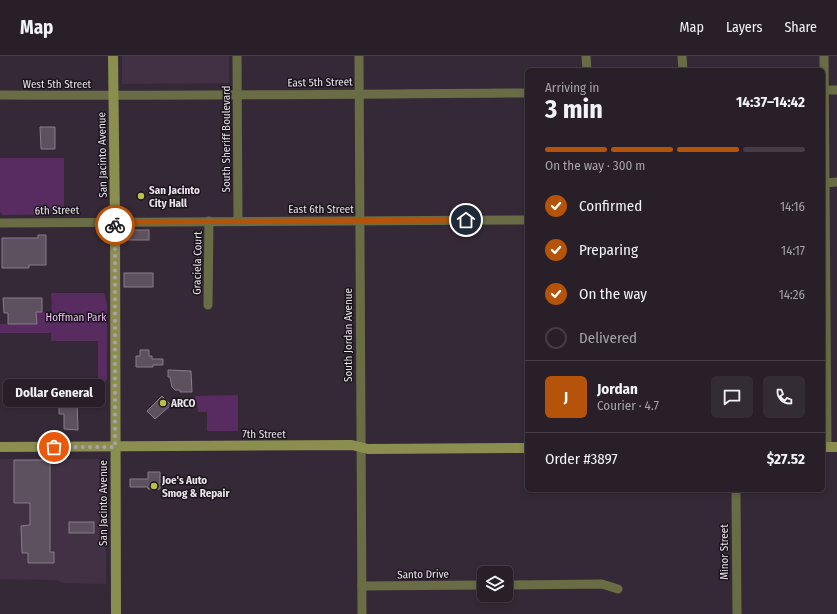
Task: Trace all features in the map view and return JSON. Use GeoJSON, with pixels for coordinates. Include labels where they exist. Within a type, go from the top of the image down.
{"type":"FeatureCollection","features":[{"type":"Feature","properties":{"kind":"main road","name":"San Jacinto Avenue"},"geometry":{"type":"LineString","coordinates":[[113,56],[116,614]]}},
{"type":"Feature","properties":{"kind":"main road","name":"7th Street"},"geometry":{"type":"LineString","coordinates":[[0,447],[352,445],[368,449],[525,448]]}},
{"type":"Feature","properties":{"kind":"main road"},"geometry":{"type":"LineString","coordinates":[[825,447],[837,447]]}},
{"type":"Feature","properties":{"kind":"street","name":"South Sheriff Boulevard"},"geometry":{"type":"LineString","coordinates":[[237,56],[238,221]]}},
{"type":"Feature","properties":{"kind":"street","name":"South Jordan Avenue"},"geometry":{"type":"LineString","coordinates":[[359,56],[362,614]]}},
{"type":"Feature","properties":{"kind":"street"},"geometry":{"type":"LineString","coordinates":[[586,56],[586,68]]}},
{"type":"Feature","properties":{"kind":"street"},"geometry":{"type":"LineString","coordinates":[[682,56],[682,68]]}},
{"type":"Feature","properties":{"kind":"street"},"geometry":{"type":"LineString","coordinates":[[824,56],[824,68]]}},
{"type":"Feature","properties":{"kind":"street"},"geometry":{"type":"LineString","coordinates":[[825,90],[837,90]]}},
{"type":"Feature","properties":{"kind":"street","name":"East 5th Street"},"geometry":{"type":"LineString","coordinates":[[113,96],[525,93]]}},
{"type":"Feature","properties":{"kind":"street","name":"West 5th Street"},"geometry":{"type":"LineString","coordinates":[[0,96],[113,96]]}},
{"type":"Feature","properties":{"kind":"street"},"geometry":{"type":"LineString","coordinates":[[825,183],[837,182]]}},
{"type":"Feature","properties":{"kind":"street","name":"East 6th Street"},"geometry":{"type":"LineString","coordinates":[[115,222],[525,220]]}},
{"type":"Feature","properties":{"kind":"street","name":"Graciela Court"},"geometry":{"type":"LineString","coordinates":[[208,305],[209,221]]}},
{"type":"Feature","properties":{"kind":"street","name":"6th Street"},"geometry":{"type":"LineString","coordinates":[[0,223],[115,222]]}},
{"type":"Feature","properties":{"kind":"street","name":"Minor Street"},"geometry":{"type":"LineString","coordinates":[[736,492],[737,614]]}},
{"type":"Feature","properties":{"kind":"street"},"geometry":{"type":"LineString","coordinates":[[513,585],[602,584],[618,589]]}},
{"type":"Feature","properties":{"kind":"street","name":"Santo Drive"},"geometry":{"type":"LineString","coordinates":[[362,586],[477,585]]}},
{"type":"Feature","properties":{"kind":"shaded area"},"geometry":{"type":"Polygon","coordinates":[[[122,56],[229,56],[229,83],[122,84],[122,56]]]}},
{"type":"Feature","properties":{"kind":"shaded area"},"geometry":{"type":"Polygon","coordinates":[[[0,459],[99,459],[103,464],[103,515],[106,516],[106,584],[64,583],[56,580],[0,579],[0,459]]]}},
{"type":"Feature","properties":{"kind":"green space"},"geometry":{"type":"Polygon","coordinates":[[[0,158],[64,158],[64,214],[3,215],[0,212],[0,158]]]}},
{"type":"Feature","properties":{"kind":"green space","name":"Hoffman Park"},"geometry":{"type":"Polygon","coordinates":[[[51,293],[104,293],[107,304],[107,379],[105,382],[98,382],[98,341],[51,341],[51,333],[0,333],[0,324],[36,324],[36,312],[52,312],[51,293]]]}},
{"type":"Feature","properties":{"kind":"green space"},"geometry":{"type":"Polygon","coordinates":[[[238,395],[238,431],[207,431],[207,412],[198,412],[195,396],[238,395]]]}},
{"type":"Feature","properties":{"kind":"building"},"geometry":{"type":"Polygon","coordinates":[[[40,127],[55,127],[55,149],[41,149],[40,127]]]}},
{"type":"Feature","properties":{"kind":"building"},"geometry":{"type":"Polygon","coordinates":[[[124,230],[149,230],[149,240],[124,240],[124,230]]]}},
{"type":"Feature","properties":{"kind":"building"},"geometry":{"type":"Polygon","coordinates":[[[38,235],[46,235],[46,265],[29,265],[29,268],[2,268],[2,238],[38,238],[38,235]]]}},
{"type":"Feature","properties":{"kind":"building"},"geometry":{"type":"Polygon","coordinates":[[[124,273],[153,273],[153,287],[124,287],[124,273]]]}},
{"type":"Feature","properties":{"kind":"building"},"geometry":{"type":"Polygon","coordinates":[[[3,298],[42,298],[42,312],[36,312],[37,324],[8,324],[8,313],[4,313],[3,298]]]}},
{"type":"Feature","properties":{"kind":"building"},"geometry":{"type":"Polygon","coordinates":[[[140,350],[149,350],[149,356],[152,356],[152,359],[163,359],[163,365],[153,365],[153,367],[136,367],[136,356],[140,356],[140,350]]]}},
{"type":"Feature","properties":{"kind":"building"},"geometry":{"type":"Polygon","coordinates":[[[168,370],[191,371],[192,392],[180,392],[180,390],[175,390],[172,387],[170,377],[168,377],[168,370]]]}},
{"type":"Feature","properties":{"kind":"building"},"geometry":{"type":"Polygon","coordinates":[[[59,393],[75,393],[75,397],[77,397],[78,430],[64,429],[64,414],[59,414],[59,393]]]}},
{"type":"Feature","properties":{"kind":"building"},"geometry":{"type":"Polygon","coordinates":[[[162,396],[171,405],[155,419],[147,411],[162,396]]]}},
{"type":"Feature","properties":{"kind":"building"},"geometry":{"type":"Polygon","coordinates":[[[14,460],[50,460],[50,552],[54,552],[54,563],[28,563],[28,553],[22,553],[21,526],[30,525],[30,503],[14,503],[14,460]]]}},
{"type":"Feature","properties":{"kind":"building"},"geometry":{"type":"Polygon","coordinates":[[[148,472],[160,472],[160,489],[130,487],[130,479],[148,479],[148,472]]]}},
{"type":"Feature","properties":{"kind":"building"},"geometry":{"type":"Polygon","coordinates":[[[69,522],[94,522],[94,533],[69,533],[69,522]]]}},
{"type":"Feature","properties":{"kind":"way so far"},"geometry":{"type":"LineString","coordinates":[[54,447],[115,447],[115,225]]}},
{"type":"Feature","properties":{"kind":"place","name":"San Jacinto City Hall"},"geometry":{"type":"Point","coordinates":[141,196]}},
{"type":"Feature","properties":{"kind":"place","name":"ARCO"},"geometry":{"type":"Point","coordinates":[163,403]}},
{"type":"Feature","properties":{"kind":"place","name":"Dollar General"},"geometry":{"type":"Point","coordinates":[54,447]}},
{"type":"Feature","properties":{"kind":"place","name":"Joe's Auto Smog & Repair"},"geometry":{"type":"Point","coordinates":[154,486]}},
{"type":"Feature","properties":{"kind":"route"},"geometry":{"type":"LineString","coordinates":[[115,225],[115,222],[466,220]]}}]}
